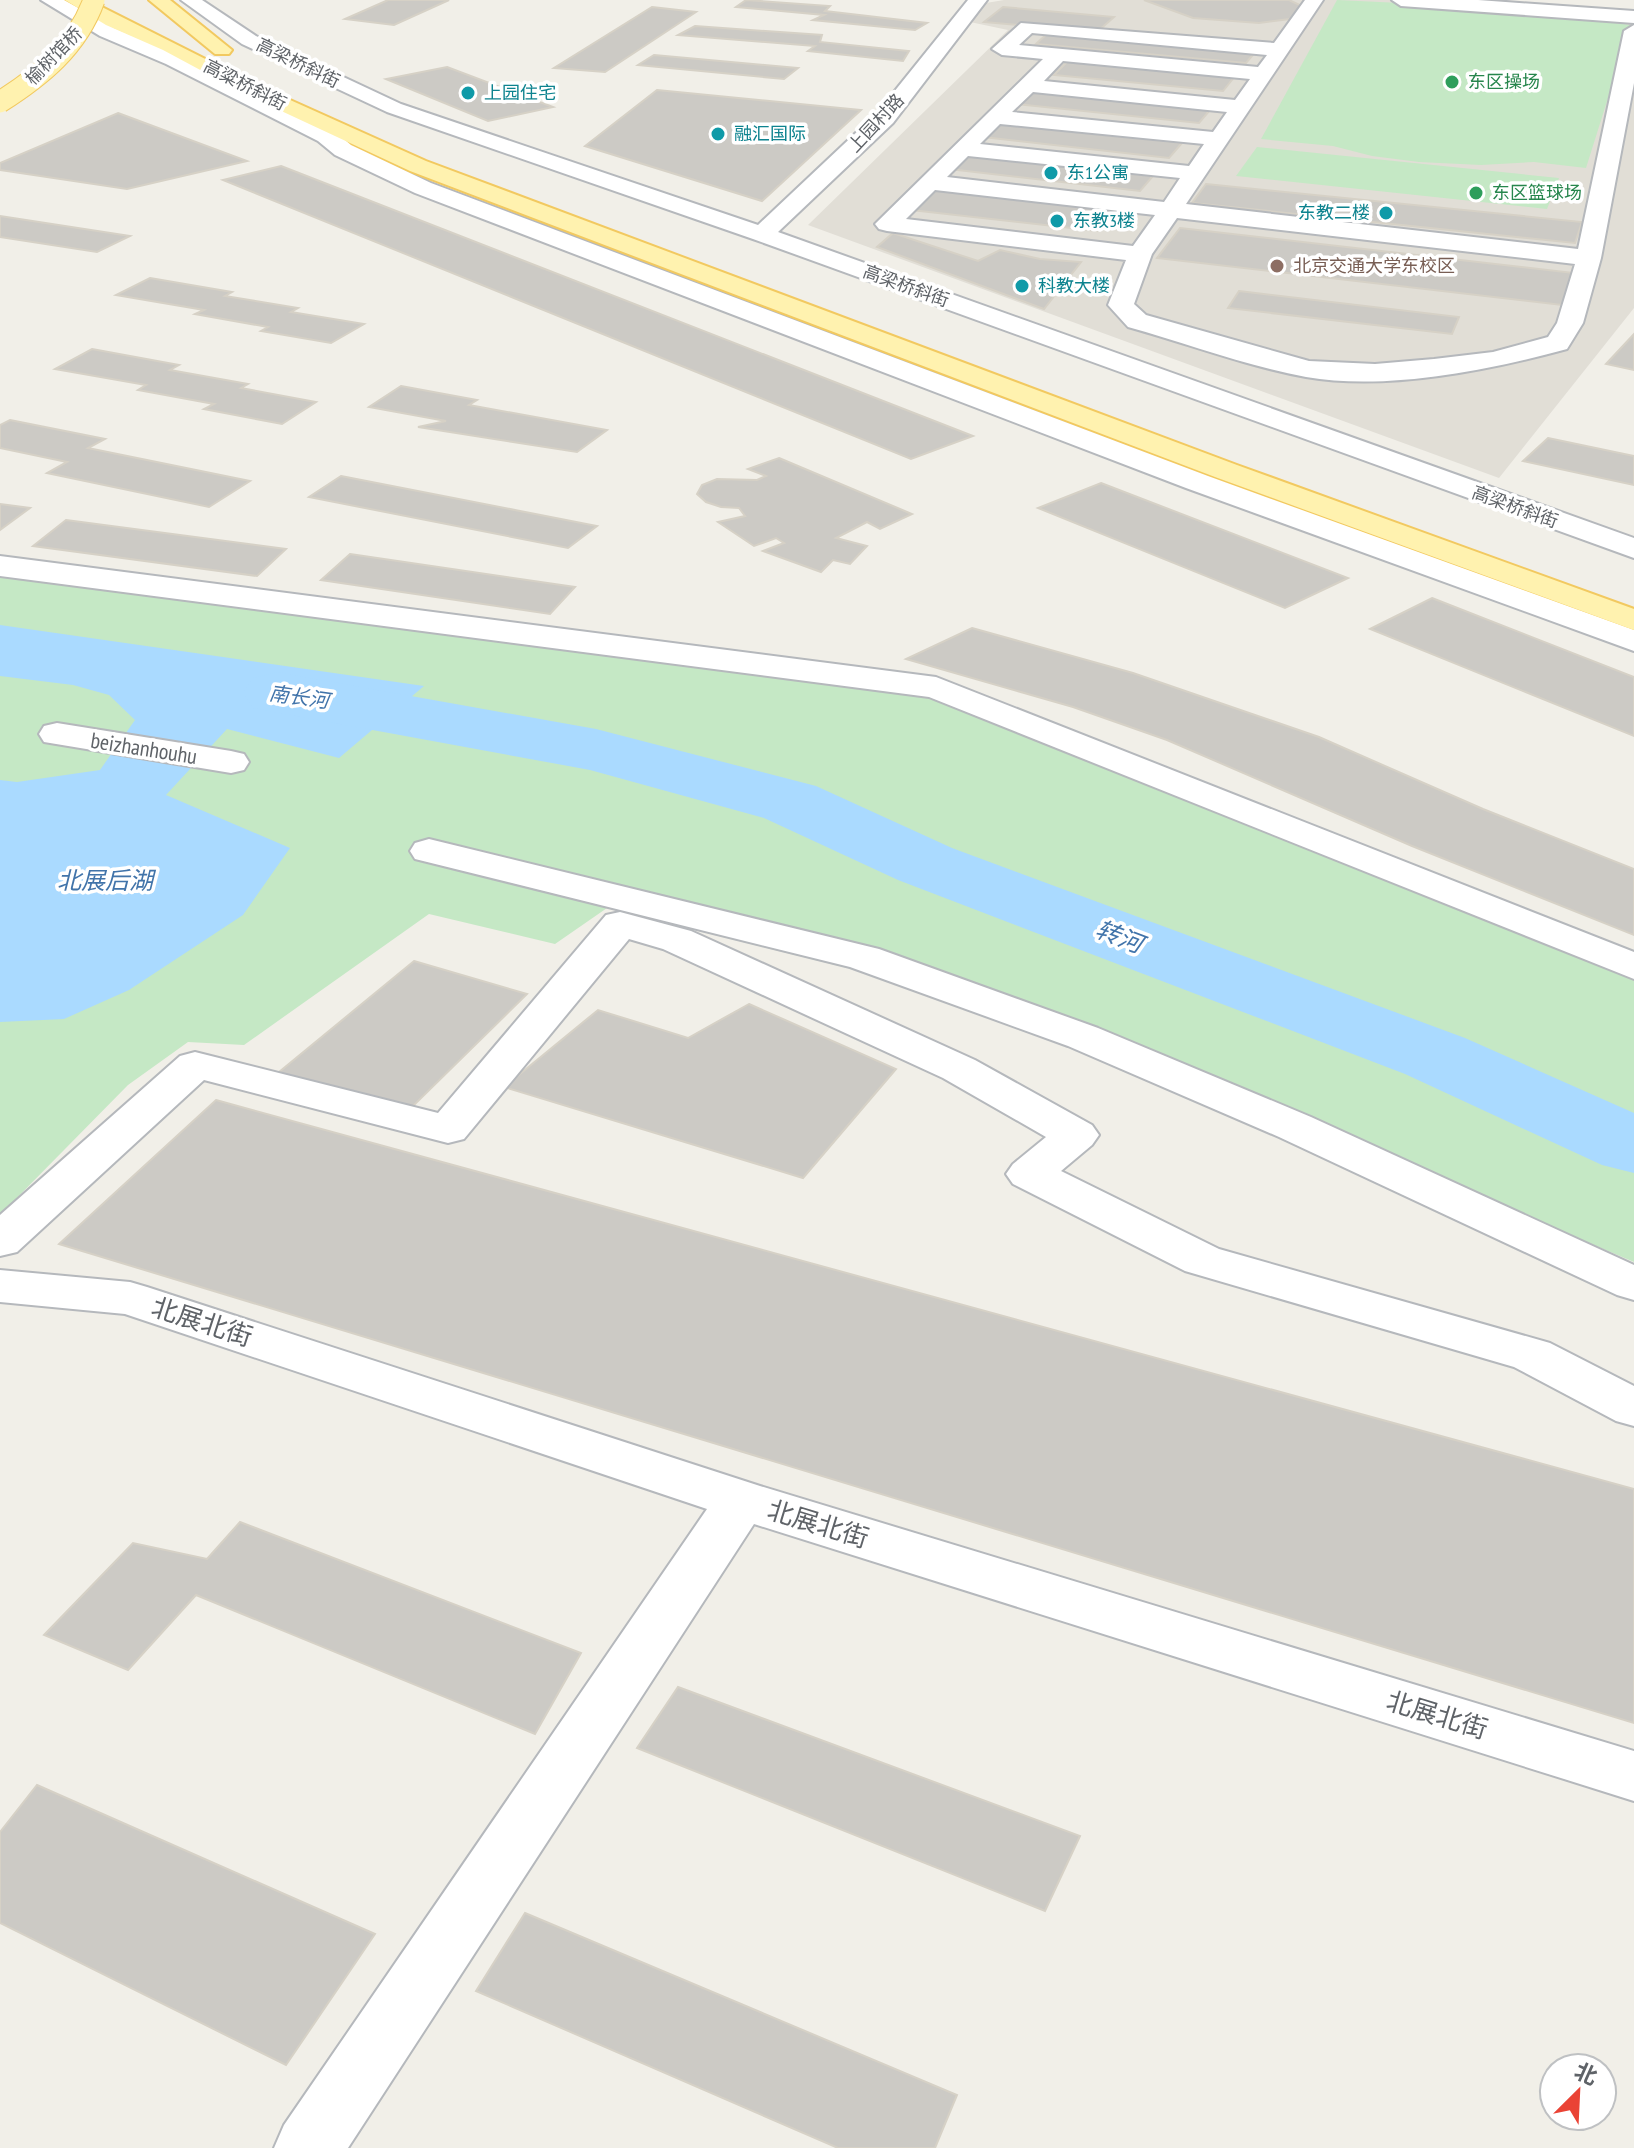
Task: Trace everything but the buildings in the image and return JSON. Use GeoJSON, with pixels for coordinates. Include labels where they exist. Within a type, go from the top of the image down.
{"type":"FeatureCollection","features":[{"type":"Feature","properties":{"kind":"main road","name":"高粱桥斜街"},"geometry":{"type":"LineString","coordinates":[[73,0],[170,46],[420,177]]}},
{"type":"Feature","properties":{"kind":"main road","name":"榆树馆桥"},"geometry":{"type":"LineString","coordinates":[[0,82],[44,50],[70,19],[73,0]]}},
{"type":"Feature","properties":{"kind":"main road","name":"榆树馆桥"},"geometry":{"type":"LineString","coordinates":[[0,102],[31,83],[66,49],[89,19],[94,0]]}},
{"type":"Feature","properties":{"kind":"main road","name":"高粱桥斜街"},"geometry":{"type":"LineString","coordinates":[[158,0],[214,45],[281,84]]}},
{"type":"Feature","properties":{"kind":"main road","name":"高梁桥斜街"},"geometry":{"type":"LineString","coordinates":[[281,84],[341,116],[453,166],[1516,556],[1634,596]]}},
{"type":"Feature","properties":{"kind":"main road"},"geometry":{"type":"LineString","coordinates":[[420,177],[1634,620]]}},
{"type":"Feature","properties":{"kind":"street"},"geometry":{"type":"LineString","coordinates":[[50,0],[107,32],[420,177],[1197,482],[1634,641]]}},
{"type":"Feature","properties":{"kind":"street","name":"高梁桥斜街"},"geometry":{"type":"LineString","coordinates":[[190,0],[262,47],[394,108],[762,234],[1634,549]]}},
{"type":"Feature","properties":{"kind":"street","name":"上园村路"},"geometry":{"type":"LineString","coordinates":[[762,234],[885,118],[978,0]]}},
{"type":"Feature","properties":{"kind":"street"},"geometry":{"type":"LineString","coordinates":[[986,0],[994,1]]}},
{"type":"Feature","properties":{"kind":"street"},"geometry":{"type":"LineString","coordinates":[[1314,0],[1140,254],[1121,305],[1137,321],[1308,369],[1375,372],[1434,367],[1494,360],[1558,343],[1570,323],[1623,138],[1634,31]]}},
{"type":"Feature","properties":{"kind":"street"},"geometry":{"type":"LineString","coordinates":[[1401,0],[1634,17]]}},
{"type":"Feature","properties":{"kind":"street"},"geometry":{"type":"LineString","coordinates":[[1121,16],[1153,24],[1285,43]]}},
{"type":"Feature","properties":{"kind":"street"},"geometry":{"type":"LineString","coordinates":[[1264,74],[1002,49],[1028,27],[1285,43]]}},
{"type":"Feature","properties":{"kind":"street"},"geometry":{"type":"LineString","coordinates":[[1058,55],[887,224],[1140,254]]}},
{"type":"Feature","properties":{"kind":"street"},"geometry":{"type":"LineString","coordinates":[[1027,85],[1241,107]]}},
{"type":"Feature","properties":{"kind":"street"},"geometry":{"type":"LineString","coordinates":[[995,117],[1218,139]]}},
{"type":"Feature","properties":{"kind":"street"},"geometry":{"type":"LineString","coordinates":[[963,149],[1194,173]]}},
{"type":"Feature","properties":{"kind":"street"},"geometry":{"type":"LineString","coordinates":[[929,182],[1589,258]]}},
{"type":"Feature","properties":{"kind":"street"},"geometry":{"type":"LineString","coordinates":[[1264,416],[1285,401],[1308,369]]}},
{"type":"Feature","properties":{"kind":"street"},"geometry":{"type":"LineString","coordinates":[[0,566],[936,687],[1634,967]]}},
{"type":"Feature","properties":{"kind":"street","name":"beizhanhouhu"},"geometry":{"type":"LineString","coordinates":[[57,734],[231,762]]}},
{"type":"Feature","properties":{"kind":"street"},"geometry":{"type":"LineString","coordinates":[[429,851],[864,958],[1098,1043],[1295,1127],[1634,1284]]}},
{"type":"Feature","properties":{"kind":"street"},"geometry":{"type":"LineString","coordinates":[[0,1241],[195,1065],[448,1129],[620,924],[677,940],[959,1069],[1076,1135],[1029,1174],[1202,1260],[1532,1355],[1634,1408]]}},
{"type":"Feature","properties":{"kind":"street","name":"北展北街"},"geometry":{"type":"LineString","coordinates":[[0,1286],[130,1298],[741,1500],[1634,1776]]}},
{"type":"Feature","properties":{"kind":"street"},"geometry":{"type":"LineString","coordinates":[[309,2148],[741,1500]]}},
{"type":"Feature","properties":{"kind":"shaded area","name":"北京交通大学东校区"},"geometry":{"type":"Polygon","coordinates":[[[1004,0],[1439,0],[1634,15],[1634,308],[1499,478],[808,225],[1008,30],[970,22],[986,3],[1004,0]]]}},
{"type":"Feature","properties":{"kind":"green space","name":"东区操场"},"geometry":{"type":"Polygon","coordinates":[[[1337,0],[1486,7],[1631,25],[1586,168],[1534,162],[1481,165],[1419,162],[1372,156],[1333,146],[1261,139],[1337,0]]]}},
{"type":"Feature","properties":{"kind":"green space","name":"东区篮球场"},"geometry":{"type":"Polygon","coordinates":[[[1257,147],[1559,178],[1547,209],[1236,176],[1257,147]]]}},
{"type":"Feature","properties":{"kind":"green space"},"geometry":{"type":"Polygon","coordinates":[[[0,573],[933,689],[1634,978],[1634,1262],[1072,1024],[607,908],[555,944],[429,914],[244,1045],[188,1042],[128,1085],[0,1215],[0,573]]]}},
{"type":"Feature","properties":{"kind":"water","name":"北展后湖"},"geometry":{"type":"Polygon","coordinates":[[[0,625],[424,686],[339,758],[227,729],[166,795],[290,848],[243,915],[129,990],[64,1019],[0,1022],[0,780],[17,782],[100,770],[135,720],[109,695],[73,685],[0,676],[0,625]]]}},
{"type":"Feature","properties":{"kind":"waterway","name":"转河"},"geometry":{"type":"LineString","coordinates":[[277,693],[596,750],[790,802],[925,864],[1435,1056],[1634,1146]]}},
{"type":"Feature","properties":{"kind":"place","name":"东区操场"},"geometry":{"type":"Point","coordinates":[1452,82]}},
{"type":"Feature","properties":{"kind":"place","name":"上园住宅"},"geometry":{"type":"Point","coordinates":[468,93]}},
{"type":"Feature","properties":{"kind":"place","name":"融汇国际"},"geometry":{"type":"Point","coordinates":[718,134]}},
{"type":"Feature","properties":{"kind":"place","name":"东1公寓"},"geometry":{"type":"Point","coordinates":[1051,173]}},
{"type":"Feature","properties":{"kind":"place","name":"东区篮球场"},"geometry":{"type":"Point","coordinates":[1476,193]}},
{"type":"Feature","properties":{"kind":"place","name":"东教二楼"},"geometry":{"type":"Point","coordinates":[1386,213]}},
{"type":"Feature","properties":{"kind":"place","name":"东教3楼"},"geometry":{"type":"Point","coordinates":[1057,221]}},
{"type":"Feature","properties":{"kind":"place","name":"北京交通大学东校区"},"geometry":{"type":"Point","coordinates":[1277,266]}},
{"type":"Feature","properties":{"kind":"place","name":"科教大楼"},"geometry":{"type":"Point","coordinates":[1022,286]}},
{"type":"Feature","properties":{"kind":"water label","name":"南长河"},"geometry":{"type":"Point","coordinates":[299,697]}}]}
